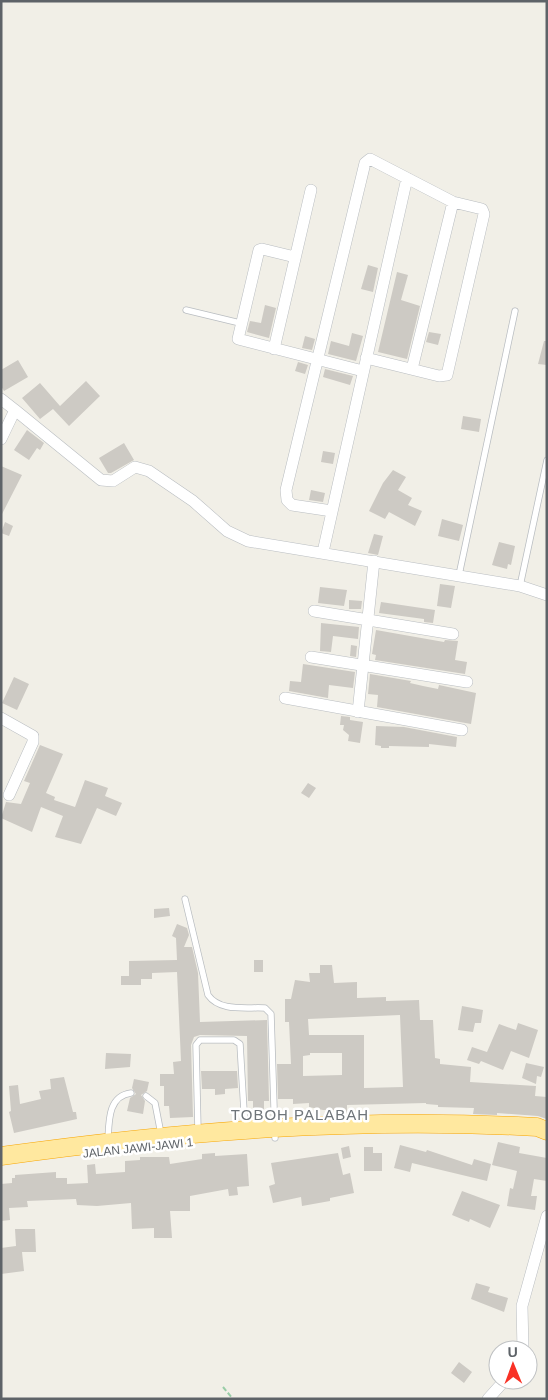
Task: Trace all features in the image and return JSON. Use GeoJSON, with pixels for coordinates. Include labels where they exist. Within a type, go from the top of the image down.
{"type":"FeatureCollection","features":[{"type":"Feature","properties":{"kind":"highway"},"geometry":{"type":"LineString","coordinates":[[1,1156],[109,1145],[198,1132],[245,1129],[275,1132],[406,1134],[536,1134],[546,1131]]}},
{"type":"Feature","properties":{"kind":"highway","name":"JALAN JAWI-JAWI 1"},"geometry":{"type":"LineString","coordinates":[[1,1166],[109,1145],[275,1132]]}},
{"type":"Feature","properties":{"kind":"street"},"geometry":{"type":"LineString","coordinates":[[332,512],[292,505],[287,500],[286,490],[365,163],[368,160],[373,160],[453,202],[482,209],[484,214],[449,372],[443,376],[366,358]]}},
{"type":"Feature","properties":{"kind":"street"},"geometry":{"type":"LineString","coordinates":[[323,552],[407,178]]}},
{"type":"Feature","properties":{"kind":"street"},"geometry":{"type":"LineString","coordinates":[[274,349],[311,190]]}},
{"type":"Feature","properties":{"kind":"street"},"geometry":{"type":"LineString","coordinates":[[412,369],[453,202]]}},
{"type":"Feature","properties":{"kind":"street"},"geometry":{"type":"LineString","coordinates":[[296,257],[262,249],[259,250],[240,323],[238,339],[363,371]]}},
{"type":"Feature","properties":{"kind":"street"},"geometry":{"type":"LineString","coordinates":[[1,399],[101,480],[113,481],[130,469],[142,468],[179,491],[237,538],[520,586],[547,594]]}},
{"type":"Feature","properties":{"kind":"street"},"geometry":{"type":"LineString","coordinates":[[1,438],[15,410]]}},
{"type":"Feature","properties":{"kind":"street"},"geometry":{"type":"LineString","coordinates":[[358,712],[374,561]]}},
{"type":"Feature","properties":{"kind":"street"},"geometry":{"type":"LineString","coordinates":[[314,611],[453,634]]}},
{"type":"Feature","properties":{"kind":"street"},"geometry":{"type":"LineString","coordinates":[[311,657],[467,682]]}},
{"type":"Feature","properties":{"kind":"street"},"geometry":{"type":"LineString","coordinates":[[285,698],[462,730]]}},
{"type":"Feature","properties":{"kind":"street"},"geometry":{"type":"LineString","coordinates":[[1,718],[33,736],[33,742],[9,795]]}},
{"type":"Feature","properties":{"kind":"street"},"geometry":{"type":"LineString","coordinates":[[523,1340],[522,1306],[547,1216]]}},
{"type":"Feature","properties":{"kind":"lane"},"geometry":{"type":"LineString","coordinates":[[186,310],[240,323]]}},
{"type":"Feature","properties":{"kind":"lane"},"geometry":{"type":"LineString","coordinates":[[459,575],[515,311]]}},
{"type":"Feature","properties":{"kind":"lane"},"geometry":{"type":"LineString","coordinates":[[520,586],[547,460]]}},
{"type":"Feature","properties":{"kind":"lane"},"geometry":{"type":"LineString","coordinates":[[185,899],[208,995],[214,1003],[222,1006],[264,1008],[270,1011],[275,1132]]}},
{"type":"Feature","properties":{"kind":"lane"},"geometry":{"type":"LineString","coordinates":[[198,1132],[196,1045],[200,1040],[234,1040],[240,1044],[245,1129]]}},
{"type":"Feature","properties":{"kind":"lane"},"geometry":{"type":"LineString","coordinates":[[109,1145],[112,1106],[119,1097],[131,1093]]}},
{"type":"Feature","properties":{"kind":"lane"},"geometry":{"type":"LineString","coordinates":[[146,1096],[155,1104],[162,1136]]}},
{"type":"Feature","properties":{"kind":"path"},"geometry":{"type":"LineString","coordinates":[[223,1387],[233,1399]]}},
{"type":"Feature","properties":{"kind":"building"},"geometry":{"type":"Polygon","coordinates":[[[368,265],[378,268],[373,292],[361,289],[368,265]]]}},
{"type":"Feature","properties":{"kind":"building"},"geometry":{"type":"Polygon","coordinates":[[[397,272],[408,275],[401,300],[420,306],[407,359],[378,352],[397,272]]]}},
{"type":"Feature","properties":{"kind":"building"},"geometry":{"type":"Polygon","coordinates":[[[265,305],[276,308],[269,338],[247,332],[250,321],[261,323],[265,305]]]}},
{"type":"Feature","properties":{"kind":"building"},"geometry":{"type":"Polygon","coordinates":[[[429,332],[441,334],[438,345],[426,342],[429,332]]]}},
{"type":"Feature","properties":{"kind":"building"},"geometry":{"type":"Polygon","coordinates":[[[352,333],[363,336],[356,361],[328,354],[331,341],[349,346],[352,333]]]}},
{"type":"Feature","properties":{"kind":"building"},"geometry":{"type":"Polygon","coordinates":[[[305,336],[315,339],[312,350],[302,348],[305,336]]]}},
{"type":"Feature","properties":{"kind":"building"},"geometry":{"type":"Polygon","coordinates":[[[544,341],[547,341],[547,365],[538,364],[544,341]]]}},
{"type":"Feature","properties":{"kind":"building"},"geometry":{"type":"Polygon","coordinates":[[[18,360],[28,377],[4,391],[1,386],[1,370],[18,360]]]}},
{"type":"Feature","properties":{"kind":"building"},"geometry":{"type":"Polygon","coordinates":[[[298,362],[308,365],[305,374],[295,371],[298,362]]]}},
{"type":"Feature","properties":{"kind":"building"},"geometry":{"type":"Polygon","coordinates":[[[325,369],[353,376],[350,385],[323,377],[325,369]]]}},
{"type":"Feature","properties":{"kind":"building"},"geometry":{"type":"Polygon","coordinates":[[[86,381],[100,396],[69,426],[53,409],[40,419],[22,398],[40,383],[60,406],[86,381]]]}},
{"type":"Feature","properties":{"kind":"building"},"geometry":{"type":"Polygon","coordinates":[[[463,416],[481,419],[479,432],[461,429],[463,416]]]}},
{"type":"Feature","properties":{"kind":"building"},"geometry":{"type":"Polygon","coordinates":[[[27,430],[44,443],[40,450],[37,448],[29,460],[14,450],[27,430]]]}},
{"type":"Feature","properties":{"kind":"building"},"geometry":{"type":"Polygon","coordinates":[[[124,443],[134,460],[108,473],[99,458],[124,443]]]}},
{"type":"Feature","properties":{"kind":"building"},"geometry":{"type":"Polygon","coordinates":[[[323,451],[335,453],[333,464],[321,462],[323,451]]]}},
{"type":"Feature","properties":{"kind":"building"},"geometry":{"type":"Polygon","coordinates":[[[1,466],[22,475],[1,516],[1,466]]]}},
{"type":"Feature","properties":{"kind":"building"},"geometry":{"type":"Polygon","coordinates":[[[393,470],[406,477],[398,490],[412,498],[408,505],[422,511],[415,526],[389,512],[385,519],[369,511],[383,483],[393,470]]]}},
{"type":"Feature","properties":{"kind":"building"},"geometry":{"type":"Polygon","coordinates":[[[311,490],[325,493],[323,502],[309,500],[311,490]]]}},
{"type":"Feature","properties":{"kind":"building"},"geometry":{"type":"Polygon","coordinates":[[[442,519],[463,525],[459,541],[438,536],[442,519]]]}},
{"type":"Feature","properties":{"kind":"building"},"geometry":{"type":"Polygon","coordinates":[[[5,522],[13,526],[9,536],[1,533],[5,522]]]}},
{"type":"Feature","properties":{"kind":"building"},"geometry":{"type":"Polygon","coordinates":[[[374,534],[383,536],[378,555],[368,553],[374,534]]]}},
{"type":"Feature","properties":{"kind":"building"},"geometry":{"type":"Polygon","coordinates":[[[499,542],[515,546],[511,565],[508,564],[507,569],[492,565],[499,542]]]}},
{"type":"Feature","properties":{"kind":"building"},"geometry":{"type":"Polygon","coordinates":[[[440,584],[455,586],[451,608],[437,606],[440,584]]]}},
{"type":"Feature","properties":{"kind":"building"},"geometry":{"type":"Polygon","coordinates":[[[320,587],[347,590],[344,606],[318,603],[320,587]]]}},
{"type":"Feature","properties":{"kind":"building"},"geometry":{"type":"Polygon","coordinates":[[[349,600],[362,601],[361,609],[349,609],[349,600]]]}},
{"type":"Feature","properties":{"kind":"building"},"geometry":{"type":"Polygon","coordinates":[[[381,602],[435,610],[433,623],[424,622],[424,619],[379,613],[381,602]]]}},
{"type":"Feature","properties":{"kind":"building"},"geometry":{"type":"Polygon","coordinates":[[[321,623],[359,627],[358,639],[333,636],[331,652],[320,651],[321,623]]]}},
{"type":"Feature","properties":{"kind":"building"},"geometry":{"type":"Polygon","coordinates":[[[376,630],[444,642],[445,640],[458,641],[455,660],[467,662],[465,674],[375,660],[376,655],[372,654],[376,630]]]}},
{"type":"Feature","properties":{"kind":"building"},"geometry":{"type":"Polygon","coordinates":[[[351,645],[357,646],[356,657],[350,656],[351,645]]]}},
{"type":"Feature","properties":{"kind":"building"},"geometry":{"type":"Polygon","coordinates":[[[303,664],[355,672],[353,688],[329,685],[328,698],[289,691],[290,681],[301,682],[303,664]]]}},
{"type":"Feature","properties":{"kind":"building"},"geometry":{"type":"Polygon","coordinates":[[[370,674],[411,681],[410,683],[438,689],[439,685],[476,693],[471,724],[377,707],[378,695],[368,694],[370,674]]]}},
{"type":"Feature","properties":{"kind":"building"},"geometry":{"type":"Polygon","coordinates":[[[14,677],[29,684],[17,710],[2,703],[14,677]]]}},
{"type":"Feature","properties":{"kind":"building"},"geometry":{"type":"Polygon","coordinates":[[[341,716],[363,722],[360,743],[348,741],[349,735],[343,730],[344,725],[340,725],[341,716]]]}},
{"type":"Feature","properties":{"kind":"building"},"geometry":{"type":"Polygon","coordinates":[[[376,726],[404,727],[457,737],[456,747],[429,744],[429,747],[389,746],[389,748],[381,748],[381,746],[375,745],[376,726]]]}},
{"type":"Feature","properties":{"kind":"building"},"geometry":{"type":"Polygon","coordinates":[[[40,745],[63,754],[46,793],[55,797],[54,800],[75,807],[85,780],[108,788],[105,796],[122,803],[116,816],[97,808],[81,844],[55,837],[63,816],[41,807],[32,832],[1,818],[6,802],[21,804],[30,783],[24,781],[40,745]]]}},
{"type":"Feature","properties":{"kind":"building"},"geometry":{"type":"Polygon","coordinates":[[[308,783],[316,788],[309,798],[301,793],[308,783]]]}},
{"type":"Feature","properties":{"kind":"building"},"geometry":{"type":"Polygon","coordinates":[[[169,908],[170,916],[154,918],[154,909],[169,908]]]}},
{"type":"Feature","properties":{"kind":"building"},"geometry":{"type":"Polygon","coordinates":[[[177,924],[187,928],[189,935],[184,947],[192,947],[198,973],[200,1022],[267,1020],[269,1101],[264,1101],[264,1118],[253,1118],[253,1101],[248,1101],[247,1036],[200,1035],[194,1037],[191,1045],[193,1117],[170,1118],[169,1106],[164,1106],[164,1086],[160,1086],[160,1074],[174,1074],[173,1062],[181,1061],[177,972],[152,973],[152,979],[141,979],[141,985],[121,985],[121,976],[129,976],[129,961],[177,960],[176,938],[172,936],[177,924]]]}},
{"type":"Feature","properties":{"kind":"building"},"geometry":{"type":"Polygon","coordinates":[[[254,960],[263,960],[263,972],[254,972],[254,960]]]}},
{"type":"Feature","properties":{"kind":"building"},"geometry":{"type":"Polygon","coordinates":[[[320,965],[332,965],[334,983],[357,982],[357,998],[386,997],[386,1001],[419,1000],[420,1020],[433,1020],[435,1058],[440,1059],[440,1064],[471,1067],[470,1082],[536,1086],[535,1096],[547,1097],[547,1119],[538,1116],[497,1113],[497,1115],[473,1114],[474,1108],[438,1107],[438,1105],[426,1103],[347,1105],[347,1114],[339,1114],[339,1110],[323,1110],[309,1107],[309,1103],[293,1104],[293,1099],[278,1099],[277,1064],[291,1064],[289,1022],[285,1022],[285,999],[291,999],[295,980],[310,982],[309,973],[320,973],[320,965]],[[400,1015],[308,1019],[309,1035],[364,1035],[364,1088],[403,1087],[400,1015]],[[310,1053],[310,1055],[303,1056],[303,1076],[342,1075],[342,1053],[310,1053]]]}},
{"type":"Feature","properties":{"kind":"building"},"geometry":{"type":"Polygon","coordinates":[[[462,1006],[483,1010],[481,1023],[475,1023],[473,1032],[458,1030],[462,1006]]]}},
{"type":"Feature","properties":{"kind":"building"},"geometry":{"type":"Polygon","coordinates":[[[518,1023],[538,1030],[529,1058],[511,1051],[503,1070],[481,1061],[479,1064],[467,1060],[472,1047],[487,1052],[499,1024],[516,1030],[518,1023]]]}},
{"type":"Feature","properties":{"kind":"building"},"geometry":{"type":"Polygon","coordinates":[[[106,1053],[131,1054],[130,1067],[105,1069],[106,1053]]]}},
{"type":"Feature","properties":{"kind":"building"},"geometry":{"type":"Polygon","coordinates":[[[526,1063],[544,1067],[541,1077],[537,1076],[536,1084],[522,1078],[526,1063]]]}},
{"type":"Feature","properties":{"kind":"building"},"geometry":{"type":"Polygon","coordinates":[[[201,1071],[237,1071],[238,1088],[225,1089],[225,1094],[215,1095],[215,1089],[202,1089],[201,1071]]]}},
{"type":"Feature","properties":{"kind":"building"},"geometry":{"type":"Polygon","coordinates":[[[64,1077],[73,1112],[76,1112],[77,1119],[14,1133],[9,1112],[11,1111],[9,1086],[18,1085],[20,1104],[41,1099],[39,1091],[51,1089],[50,1079],[64,1077]]]}},
{"type":"Feature","properties":{"kind":"building"},"geometry":{"type":"Polygon","coordinates":[[[134,1079],[149,1082],[147,1091],[141,1095],[145,1101],[143,1114],[127,1111],[130,1098],[136,1094],[132,1088],[134,1079]]]}},
{"type":"Feature","properties":{"kind":"building"},"geometry":{"type":"Polygon","coordinates":[[[498,1142],[520,1147],[519,1153],[547,1158],[547,1181],[534,1179],[531,1196],[537,1196],[535,1210],[507,1206],[510,1188],[513,1189],[517,1171],[492,1165],[498,1142]]]}},
{"type":"Feature","properties":{"kind":"building"},"geometry":{"type":"Polygon","coordinates":[[[400,1145],[426,1152],[427,1150],[472,1165],[474,1159],[491,1164],[487,1181],[412,1163],[410,1172],[394,1168],[400,1145]]]}},
{"type":"Feature","properties":{"kind":"building"},"geometry":{"type":"Polygon","coordinates":[[[349,1146],[351,1157],[343,1159],[341,1148],[349,1146]]]}},
{"type":"Feature","properties":{"kind":"building"},"geometry":{"type":"Polygon","coordinates":[[[364,1147],[373,1147],[373,1153],[382,1153],[382,1171],[364,1171],[364,1147]]]}},
{"type":"Feature","properties":{"kind":"building"},"geometry":{"type":"Polygon","coordinates":[[[215,1153],[215,1156],[247,1154],[249,1186],[237,1187],[238,1195],[229,1196],[228,1189],[190,1196],[190,1211],[170,1211],[172,1238],[154,1238],[154,1228],[132,1229],[131,1203],[97,1206],[77,1205],[76,1199],[27,1201],[28,1207],[9,1208],[10,1220],[1,1221],[1,1184],[12,1183],[12,1178],[15,1178],[15,1175],[56,1172],[56,1178],[67,1178],[67,1184],[88,1183],[87,1165],[95,1164],[96,1174],[125,1172],[125,1161],[140,1160],[140,1157],[169,1157],[170,1164],[202,1159],[202,1154],[215,1153]]]}},
{"type":"Feature","properties":{"kind":"building"},"geometry":{"type":"Polygon","coordinates":[[[338,1153],[343,1175],[350,1173],[354,1193],[330,1198],[330,1201],[302,1206],[301,1197],[273,1203],[269,1186],[275,1184],[271,1163],[338,1153]]]}},
{"type":"Feature","properties":{"kind":"building"},"geometry":{"type":"Polygon","coordinates":[[[462,1191],[500,1205],[490,1228],[470,1219],[469,1222],[452,1215],[462,1191]]]}},
{"type":"Feature","properties":{"kind":"building"},"geometry":{"type":"Polygon","coordinates":[[[15,1229],[35,1229],[36,1252],[22,1252],[24,1271],[1,1274],[1,1248],[16,1246],[15,1229]]]}},
{"type":"Feature","properties":{"kind":"building"},"geometry":{"type":"Polygon","coordinates":[[[476,1283],[490,1287],[488,1292],[508,1298],[504,1312],[471,1299],[476,1283]]]}},
{"type":"Feature","properties":{"kind":"building"},"geometry":{"type":"Polygon","coordinates":[[[459,1362],[472,1372],[464,1383],[451,1373],[459,1362]]]}},
{"type":"Feature","properties":{"kind":"district","name":"TOBOH PALABAH"},"geometry":{"type":"Point","coordinates":[300,1114]}}]}
